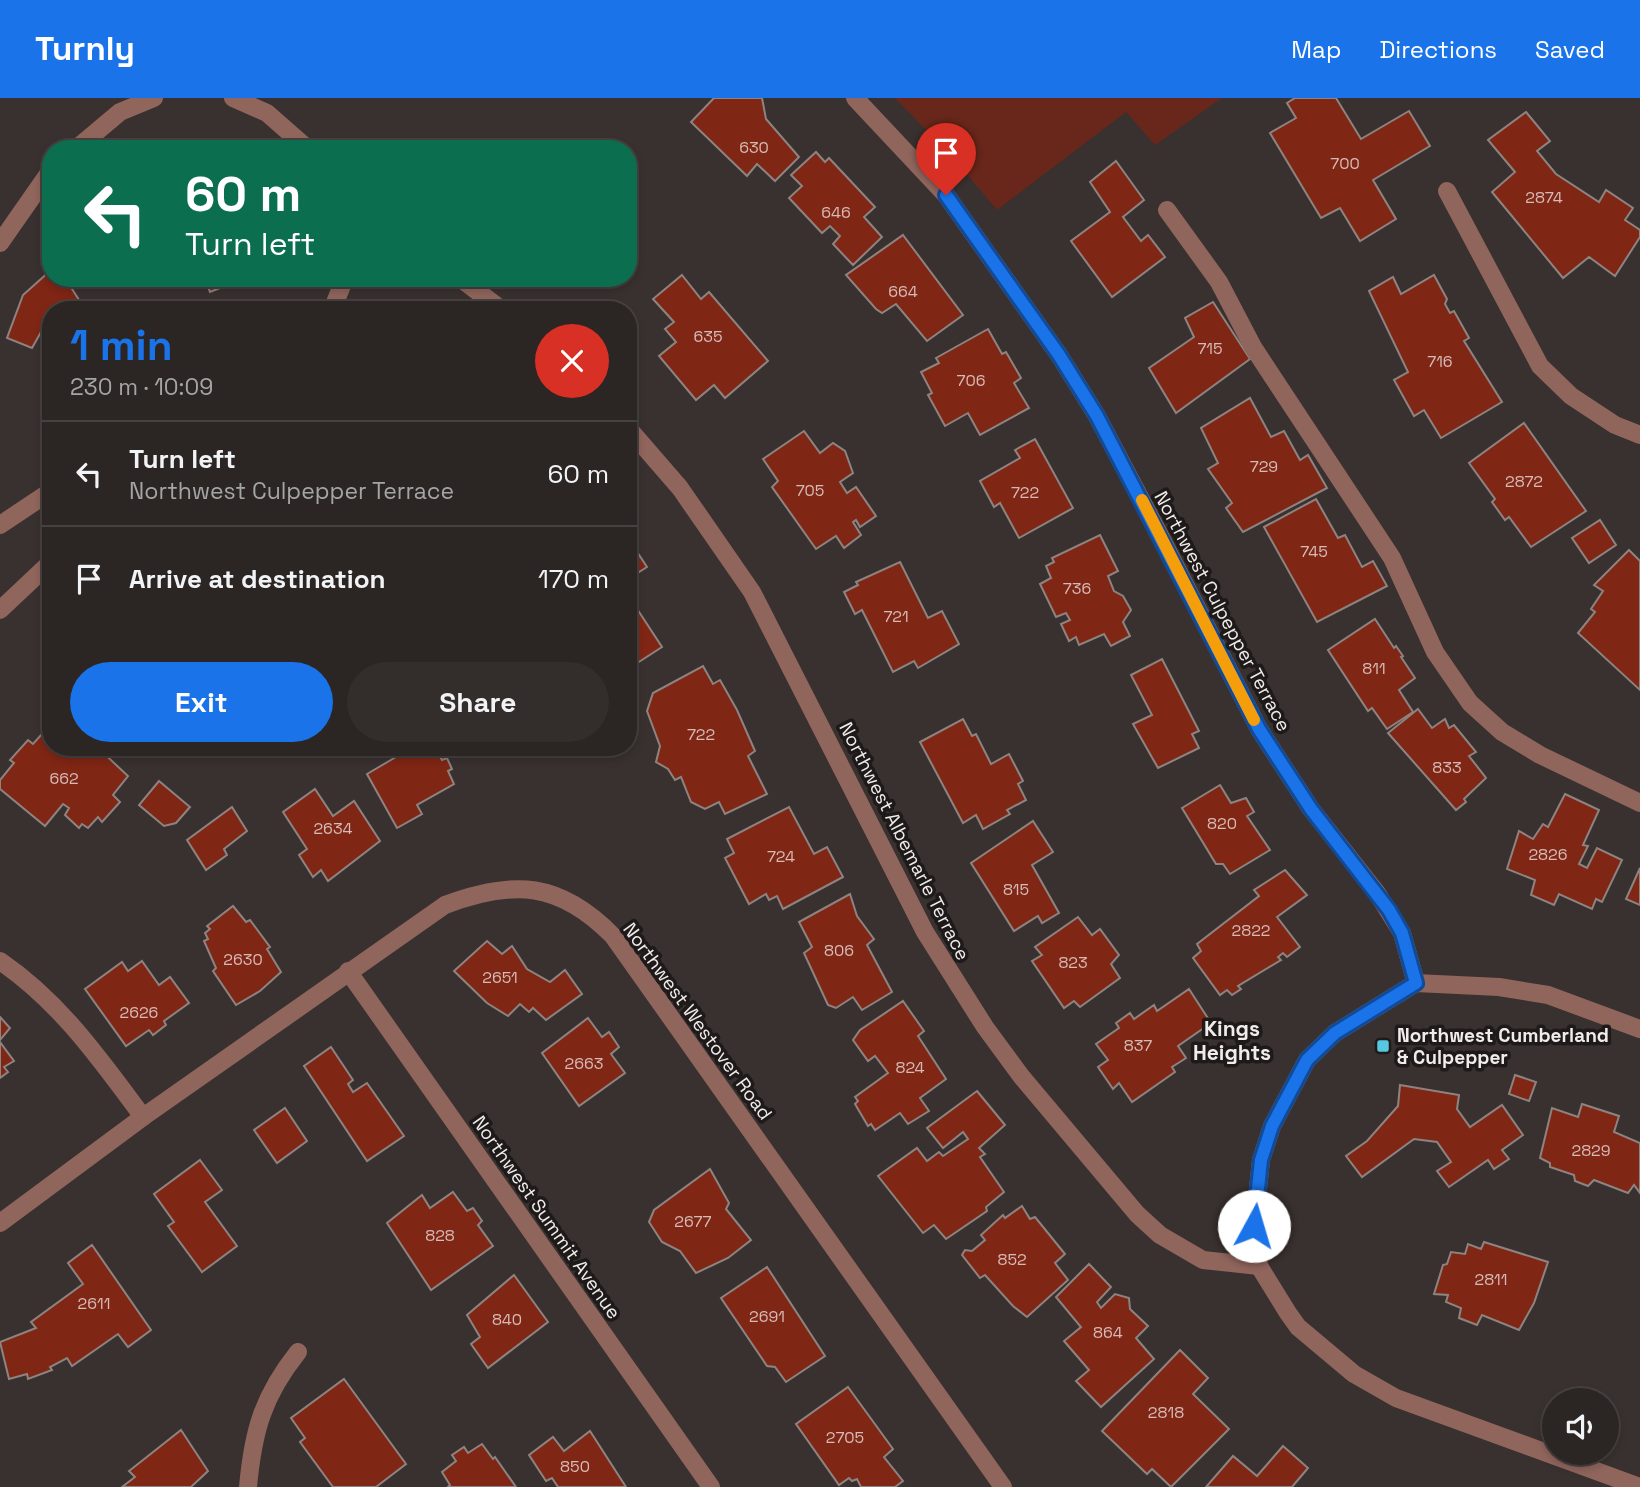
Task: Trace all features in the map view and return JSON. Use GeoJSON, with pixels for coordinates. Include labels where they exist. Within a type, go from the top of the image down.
{"type":"FeatureCollection","features":[{"type":"Feature","properties":{"kind":"street"},"geometry":{"type":"LineString","coordinates":[[87,140],[120,112],[154,98]]}},
{"type":"Feature","properties":{"kind":"street"},"geometry":{"type":"LineString","coordinates":[[233,98],[267,113],[298,140]]}},
{"type":"Feature","properties":{"kind":"street","name":"Northwest Culpepper Terrace"},"geometry":{"type":"LineString","coordinates":[[855,98],[946,195],[1059,355],[1097,416],[1259,729],[1311,809],[1377,893],[1402,933],[1416,983]]}},
{"type":"Feature","properties":{"kind":"street"},"geometry":{"type":"LineString","coordinates":[[0,243],[42,183]]}},
{"type":"Feature","properties":{"kind":"street"},"geometry":{"type":"LineString","coordinates":[[1447,191],[1540,366],[1571,396],[1615,425],[1640,435]]}},
{"type":"Feature","properties":{"kind":"street"},"geometry":{"type":"LineString","coordinates":[[1167,211],[1219,282],[1253,347],[1392,558],[1434,652],[1470,703],[1502,732],[1540,755],[1640,803]]}},
{"type":"Feature","properties":{"kind":"street"},"geometry":{"type":"LineString","coordinates":[[472,287],[490,301]]}},
{"type":"Feature","properties":{"kind":"street","name":"Northwest Albemarle Terrace"},"geometry":{"type":"LineString","coordinates":[[637,438],[680,488],[752,592],[925,932],[961,992],[1021,1076],[1137,1214],[1160,1235],[1203,1261],[1259,1266]]}},
{"type":"Feature","properties":{"kind":"street"},"geometry":{"type":"LineString","coordinates":[[0,525],[42,497]]}},
{"type":"Feature","properties":{"kind":"street"},"geometry":{"type":"LineString","coordinates":[[0,610],[42,570]]}},
{"type":"Feature","properties":{"kind":"street","name":"Northwest Westover Road"},"geometry":{"type":"LineString","coordinates":[[0,1223],[143,1117],[445,905],[495,888],[545,891],[572,901],[596,918],[613,936],[1003,1487]]}},
{"type":"Feature","properties":{"kind":"street"},"geometry":{"type":"LineString","coordinates":[[0,961],[25,978],[68,1019],[143,1117]]}},
{"type":"Feature","properties":{"kind":"street","name":"Northwest Summit Avenue"},"geometry":{"type":"LineString","coordinates":[[348,971],[711,1487]]}},
{"type":"Feature","properties":{"kind":"street"},"geometry":{"type":"LineString","coordinates":[[1640,1030],[1548,995],[1499,987],[1416,983],[1335,1033],[1307,1060],[1272,1126],[1261,1160],[1254,1226],[1259,1266],[1298,1327],[1354,1374],[1396,1398],[1640,1487]]}},
{"type":"Feature","properties":{"kind":"street"},"geometry":{"type":"LineString","coordinates":[[248,1487],[252,1447],[263,1407],[277,1379],[298,1352]]}},
{"type":"Feature","properties":{"kind":"shaded area"},"geometry":{"type":"Polygon","coordinates":[[[895,98],[1222,98],[1155,145],[1126,112],[997,210],[954,159],[895,98]]]}},
{"type":"Feature","properties":{"kind":"building"},"geometry":{"type":"Polygon","coordinates":[[[714,98],[762,98],[766,119],[799,157],[775,181],[757,164],[747,176],[691,122],[714,98]]]}},
{"type":"Feature","properties":{"kind":"building"},"geometry":{"type":"Polygon","coordinates":[[[1295,98],[1336,98],[1361,139],[1409,111],[1430,146],[1373,180],[1396,219],[1360,241],[1340,208],[1321,218],[1270,133],[1296,118],[1287,103],[1295,98]]]}},
{"type":"Feature","properties":{"kind":"building"},"geometry":{"type":"Polygon","coordinates":[[[1526,112],[1550,141],[1537,151],[1556,174],[1599,202],[1606,190],[1633,208],[1625,220],[1640,230],[1640,237],[1615,276],[1589,257],[1563,278],[1492,192],[1515,172],[1488,140],[1526,112]]]}},
{"type":"Feature","properties":{"kind":"building"},"geometry":{"type":"Polygon","coordinates":[[[816,152],[825,162],[829,158],[875,207],[864,217],[882,237],[853,265],[833,244],[840,236],[830,226],[822,233],[789,198],[802,186],[791,175],[816,152]]]}},
{"type":"Feature","properties":{"kind":"building"},"geometry":{"type":"Polygon","coordinates":[[[1116,161],[1144,200],[1123,217],[1141,241],[1148,235],[1165,257],[1112,297],[1071,241],[1110,212],[1090,182],[1116,161]]]}},
{"type":"Feature","properties":{"kind":"building"},"geometry":{"type":"Polygon","coordinates":[[[903,235],[963,315],[927,341],[896,304],[882,313],[846,275],[903,235]]]}},
{"type":"Feature","properties":{"kind":"building"},"geometry":{"type":"Polygon","coordinates":[[[682,275],[701,299],[709,292],[768,361],[725,398],[714,385],[696,400],[659,356],[676,342],[665,329],[674,322],[653,299],[682,275]]]}},
{"type":"Feature","properties":{"kind":"building"},"geometry":{"type":"Polygon","coordinates":[[[1434,275],[1447,299],[1445,304],[1450,313],[1454,311],[1469,338],[1464,341],[1502,402],[1441,438],[1424,410],[1414,416],[1394,380],[1408,372],[1369,291],[1393,277],[1401,294],[1434,275]]]}},
{"type":"Feature","properties":{"kind":"building"},"geometry":{"type":"Polygon","coordinates":[[[42,278],[42,287],[71,287],[80,301],[42,301],[42,330],[32,348],[7,338],[23,295],[42,278]]]}},
{"type":"Feature","properties":{"kind":"building"},"geometry":{"type":"Polygon","coordinates":[[[208,287],[223,287],[210,292],[208,287]]]}},
{"type":"Feature","properties":{"kind":"building"},"geometry":{"type":"Polygon","coordinates":[[[1213,302],[1250,359],[1176,413],[1149,368],[1194,337],[1185,318],[1213,302]]]}},
{"type":"Feature","properties":{"kind":"building"},"geometry":{"type":"Polygon","coordinates":[[[988,329],[1002,354],[1006,352],[1021,378],[1014,383],[1029,408],[980,435],[968,413],[945,426],[928,395],[932,393],[921,372],[939,363],[936,358],[988,329]]]}},
{"type":"Feature","properties":{"kind":"building"},"geometry":{"type":"Polygon","coordinates":[[[1250,398],[1271,437],[1284,431],[1300,460],[1308,455],[1327,488],[1243,532],[1226,508],[1232,503],[1208,469],[1218,463],[1201,428],[1250,398]]]}},
{"type":"Feature","properties":{"kind":"building"},"geometry":{"type":"Polygon","coordinates":[[[1524,423],[1586,511],[1531,547],[1509,517],[1505,520],[1492,502],[1495,499],[1469,463],[1524,423]]]}},
{"type":"Feature","properties":{"kind":"building"},"geometry":{"type":"Polygon","coordinates":[[[804,431],[820,453],[833,443],[845,451],[853,473],[840,482],[847,493],[856,487],[876,516],[860,527],[856,520],[853,522],[861,535],[844,548],[836,536],[816,549],[772,487],[778,481],[763,459],[804,431]]]}},
{"type":"Feature","properties":{"kind":"building"},"geometry":{"type":"Polygon","coordinates":[[[1035,439],[1073,508],[1019,538],[1000,503],[994,507],[980,481],[1020,458],[1015,450],[1035,439]]]}},
{"type":"Feature","properties":{"kind":"building"},"geometry":{"type":"Polygon","coordinates":[[[1316,499],[1338,538],[1345,535],[1362,567],[1373,561],[1387,586],[1317,622],[1264,527],[1316,499]]]}},
{"type":"Feature","properties":{"kind":"building"},"geometry":{"type":"Polygon","coordinates":[[[1600,520],[1616,545],[1589,563],[1572,538],[1600,520]]]}},
{"type":"Feature","properties":{"kind":"building"},"geometry":{"type":"Polygon","coordinates":[[[1100,535],[1118,571],[1108,576],[1114,591],[1123,596],[1131,610],[1123,622],[1130,636],[1111,646],[1104,634],[1079,645],[1076,637],[1069,641],[1061,624],[1070,620],[1066,613],[1056,617],[1040,584],[1051,578],[1046,566],[1054,562],[1052,558],[1100,535]]]}},
{"type":"Feature","properties":{"kind":"building"},"geometry":{"type":"Polygon","coordinates":[[[1629,550],[1640,561],[1640,690],[1578,633],[1595,612],[1591,609],[1603,591],[1594,585],[1629,550]]]}},
{"type":"Feature","properties":{"kind":"building"},"geometry":{"type":"Polygon","coordinates":[[[637,552],[647,567],[637,573],[637,552]]]}},
{"type":"Feature","properties":{"kind":"building"},"geometry":{"type":"Polygon","coordinates":[[[900,562],[928,618],[942,611],[959,644],[918,668],[914,661],[893,672],[862,610],[855,614],[844,592],[858,585],[856,582],[900,562]]]}},
{"type":"Feature","properties":{"kind":"building"},"geometry":{"type":"Polygon","coordinates":[[[637,609],[662,647],[637,663],[637,609]]]}},
{"type":"Feature","properties":{"kind":"building"},"geometry":{"type":"Polygon","coordinates":[[[1375,619],[1394,648],[1396,646],[1403,656],[1401,657],[1415,678],[1399,690],[1413,712],[1387,729],[1372,708],[1368,711],[1328,650],[1375,619]]]}},
{"type":"Feature","properties":{"kind":"building"},"geometry":{"type":"Polygon","coordinates":[[[1162,659],[1199,731],[1192,734],[1199,748],[1158,768],[1133,724],[1152,715],[1131,675],[1162,659]]]}},
{"type":"Feature","properties":{"kind":"building"},"geometry":{"type":"Polygon","coordinates":[[[703,666],[713,684],[720,680],[737,710],[755,751],[748,756],[767,794],[725,814],[719,802],[705,809],[691,802],[681,777],[675,780],[668,769],[656,762],[660,746],[647,711],[653,693],[703,666]]]}},
{"type":"Feature","properties":{"kind":"building"},"geometry":{"type":"Polygon","coordinates":[[[1418,709],[1432,728],[1445,719],[1449,728],[1454,725],[1476,752],[1469,756],[1486,778],[1456,810],[1388,733],[1418,709]]]}},
{"type":"Feature","properties":{"kind":"building"},"geometry":{"type":"Polygon","coordinates":[[[963,719],[972,736],[976,734],[991,764],[1009,754],[1023,781],[1018,784],[1026,800],[1007,810],[1010,814],[983,829],[976,815],[963,823],[920,742],[963,719]]]}},
{"type":"Feature","properties":{"kind":"building"},"geometry":{"type":"Polygon","coordinates":[[[42,734],[42,756],[107,756],[128,776],[113,795],[120,802],[102,822],[98,817],[88,828],[82,824],[79,828],[65,815],[69,808],[63,804],[45,826],[0,789],[0,780],[14,763],[10,760],[28,740],[33,744],[42,734]]]}},
{"type":"Feature","properties":{"kind":"building"},"geometry":{"type":"Polygon","coordinates":[[[398,756],[440,756],[442,760],[447,758],[452,769],[448,771],[454,784],[417,805],[422,814],[397,828],[367,774],[398,756]]]}},
{"type":"Feature","properties":{"kind":"building"},"geometry":{"type":"Polygon","coordinates":[[[159,781],[190,807],[176,823],[164,826],[139,805],[159,781]]]}},
{"type":"Feature","properties":{"kind":"building"},"geometry":{"type":"Polygon","coordinates":[[[1220,785],[1231,803],[1246,798],[1254,812],[1247,816],[1270,850],[1230,874],[1223,864],[1216,864],[1182,808],[1220,785]]]}},
{"type":"Feature","properties":{"kind":"building"},"geometry":{"type":"Polygon","coordinates":[[[315,789],[333,816],[354,801],[380,841],[328,881],[321,870],[313,877],[299,855],[307,849],[283,812],[315,789]]]}},
{"type":"Feature","properties":{"kind":"building"},"geometry":{"type":"Polygon","coordinates":[[[1565,794],[1599,810],[1583,845],[1588,846],[1579,864],[1587,868],[1597,848],[1622,860],[1602,902],[1596,899],[1592,909],[1559,894],[1554,905],[1531,895],[1535,880],[1507,869],[1519,831],[1533,839],[1543,824],[1548,827],[1565,794]]]}},
{"type":"Feature","properties":{"kind":"building"},"geometry":{"type":"Polygon","coordinates":[[[232,807],[247,831],[224,849],[227,855],[206,870],[187,840],[232,807]]]}},
{"type":"Feature","properties":{"kind":"building"},"geometry":{"type":"Polygon","coordinates":[[[789,807],[814,854],[827,847],[843,877],[783,909],[777,896],[769,900],[766,894],[749,904],[725,858],[734,853],[727,839],[789,807]]]}},
{"type":"Feature","properties":{"kind":"building"},"geometry":{"type":"Polygon","coordinates":[[[1033,821],[1053,852],[1032,865],[1059,913],[1042,923],[1038,916],[1014,931],[971,863],[1033,821]]]}},
{"type":"Feature","properties":{"kind":"building"},"geometry":{"type":"Polygon","coordinates":[[[1640,868],[1640,905],[1626,899],[1640,868]]]}},
{"type":"Feature","properties":{"kind":"building"},"geometry":{"type":"Polygon","coordinates":[[[1285,870],[1307,895],[1277,917],[1300,947],[1287,957],[1283,953],[1278,957],[1281,960],[1238,986],[1241,989],[1232,995],[1227,990],[1220,995],[1193,958],[1201,951],[1197,944],[1259,896],[1254,890],[1285,870]]]}},
{"type":"Feature","properties":{"kind":"building"},"geometry":{"type":"Polygon","coordinates":[[[850,894],[857,916],[874,939],[867,945],[892,992],[862,1010],[853,997],[836,1008],[828,1005],[804,953],[812,947],[799,922],[850,894]]]}},
{"type":"Feature","properties":{"kind":"building"},"geometry":{"type":"Polygon","coordinates":[[[233,906],[246,922],[250,920],[270,947],[267,949],[281,972],[260,991],[236,1005],[213,971],[216,968],[204,941],[208,939],[205,933],[210,929],[207,926],[233,906]]]}},
{"type":"Feature","properties":{"kind":"building"},"geometry":{"type":"Polygon","coordinates":[[[1078,917],[1092,935],[1100,929],[1119,955],[1111,964],[1120,978],[1080,1007],[1074,1001],[1064,1008],[1032,961],[1042,955],[1035,947],[1078,917]]]}},
{"type":"Feature","properties":{"kind":"building"},"geometry":{"type":"Polygon","coordinates":[[[487,941],[502,954],[512,946],[527,969],[550,982],[565,970],[582,994],[546,1020],[533,1008],[529,1012],[520,1004],[508,1016],[487,1003],[454,971],[487,941]]]}},
{"type":"Feature","properties":{"kind":"building"},"geometry":{"type":"Polygon","coordinates":[[[142,961],[159,985],[170,977],[189,1003],[164,1021],[166,1025],[153,1035],[149,1030],[126,1046],[85,989],[122,962],[128,971],[142,961]]]}},
{"type":"Feature","properties":{"kind":"building"},"geometry":{"type":"Polygon","coordinates":[[[1189,989],[1211,1023],[1178,1046],[1186,1058],[1172,1067],[1175,1072],[1132,1102],[1119,1083],[1113,1089],[1098,1067],[1108,1060],[1096,1044],[1119,1028],[1116,1023],[1130,1013],[1134,1019],[1154,1005],[1157,1011],[1189,989]]]}},
{"type":"Feature","properties":{"kind":"building"},"geometry":{"type":"Polygon","coordinates":[[[903,1001],[924,1031],[918,1036],[946,1079],[920,1098],[929,1111],[908,1124],[900,1113],[875,1130],[871,1124],[868,1126],[855,1104],[858,1101],[855,1097],[888,1073],[875,1056],[868,1061],[853,1040],[860,1030],[903,1001]]]}},
{"type":"Feature","properties":{"kind":"building"},"geometry":{"type":"Polygon","coordinates":[[[0,1017],[10,1028],[0,1040],[0,1017]]]}},
{"type":"Feature","properties":{"kind":"building"},"geometry":{"type":"Polygon","coordinates":[[[588,1018],[602,1037],[609,1032],[619,1047],[611,1054],[625,1073],[579,1106],[542,1053],[588,1018]]]}},
{"type":"Feature","properties":{"kind":"building"},"geometry":{"type":"Polygon","coordinates":[[[0,1042],[14,1061],[4,1067],[8,1072],[0,1078],[0,1042]]]}},
{"type":"Feature","properties":{"kind":"building"},"geometry":{"type":"Polygon","coordinates":[[[331,1047],[353,1080],[348,1084],[353,1092],[367,1083],[404,1136],[367,1161],[304,1066],[331,1047]]]}},
{"type":"Feature","properties":{"kind":"building"},"geometry":{"type":"Polygon","coordinates":[[[1515,1075],[1536,1082],[1529,1101],[1509,1094],[1515,1075]]]}},
{"type":"Feature","properties":{"kind":"building"},"geometry":{"type":"Polygon","coordinates":[[[1400,1085],[1459,1095],[1457,1109],[1470,1127],[1502,1105],[1523,1135],[1502,1150],[1509,1159],[1494,1169],[1488,1160],[1449,1187],[1437,1171],[1451,1162],[1437,1142],[1414,1139],[1362,1177],[1346,1156],[1367,1141],[1398,1106],[1400,1085]]]}},
{"type":"Feature","properties":{"kind":"building"},"geometry":{"type":"Polygon","coordinates":[[[977,1091],[1005,1125],[979,1148],[985,1154],[980,1157],[1004,1192],[986,1207],[987,1211],[946,1239],[934,1225],[923,1233],[878,1176],[917,1148],[927,1161],[939,1152],[943,1156],[968,1139],[963,1132],[943,1148],[927,1128],[977,1091]]]}},
{"type":"Feature","properties":{"kind":"building"},"geometry":{"type":"Polygon","coordinates":[[[1582,1104],[1619,1116],[1614,1132],[1640,1143],[1640,1193],[1634,1185],[1628,1193],[1594,1180],[1588,1186],[1575,1181],[1574,1175],[1550,1167],[1550,1163],[1540,1158],[1552,1108],[1578,1117],[1582,1104]]]}},
{"type":"Feature","properties":{"kind":"building"},"geometry":{"type":"Polygon","coordinates":[[[285,1108],[307,1141],[277,1163],[254,1130],[285,1108]]]}},
{"type":"Feature","properties":{"kind":"building"},"geometry":{"type":"Polygon","coordinates":[[[200,1160],[222,1190],[205,1202],[237,1246],[202,1272],[168,1226],[174,1222],[154,1194],[200,1160]]]}},
{"type":"Feature","properties":{"kind":"building"},"geometry":{"type":"Polygon","coordinates":[[[710,1169],[729,1203],[726,1209],[751,1240],[728,1258],[696,1273],[680,1251],[662,1242],[649,1222],[654,1210],[710,1169]]]}},
{"type":"Feature","properties":{"kind":"building"},"geometry":{"type":"Polygon","coordinates":[[[453,1192],[467,1211],[473,1208],[482,1221],[478,1225],[493,1246],[431,1290],[387,1223],[422,1195],[430,1208],[453,1192]]]}},
{"type":"Feature","properties":{"kind":"building"},"geometry":{"type":"Polygon","coordinates":[[[1022,1206],[1030,1219],[1035,1217],[1065,1254],[1055,1263],[1068,1280],[1027,1317],[1013,1306],[985,1275],[980,1278],[962,1255],[965,1250],[972,1251],[985,1240],[981,1235],[1003,1215],[1005,1218],[1022,1206]]]}},
{"type":"Feature","properties":{"kind":"building"},"geometry":{"type":"Polygon","coordinates":[[[1484,1242],[1548,1262],[1534,1303],[1519,1330],[1482,1315],[1477,1325],[1459,1318],[1461,1308],[1446,1302],[1448,1295],[1434,1294],[1443,1265],[1447,1264],[1451,1252],[1465,1254],[1468,1244],[1481,1249],[1484,1242]]]}},
{"type":"Feature","properties":{"kind":"building"},"geometry":{"type":"Polygon","coordinates":[[[92,1245],[151,1330],[128,1347],[118,1334],[72,1366],[67,1358],[50,1367],[52,1370],[28,1379],[27,1374],[9,1379],[0,1342],[36,1328],[31,1322],[83,1284],[68,1263],[92,1245]]]}},
{"type":"Feature","properties":{"kind":"building"},"geometry":{"type":"Polygon","coordinates":[[[1089,1264],[1111,1287],[1097,1302],[1101,1308],[1115,1294],[1129,1298],[1130,1309],[1148,1326],[1136,1338],[1154,1359],[1101,1407],[1076,1381],[1089,1370],[1064,1341],[1081,1327],[1056,1297],[1089,1264]]]}},
{"type":"Feature","properties":{"kind":"building"},"geometry":{"type":"Polygon","coordinates":[[[767,1267],[825,1356],[786,1382],[775,1367],[767,1366],[721,1298],[767,1267]]]}},
{"type":"Feature","properties":{"kind":"building"},"geometry":{"type":"Polygon","coordinates":[[[514,1275],[548,1322],[488,1368],[471,1344],[480,1337],[467,1315],[514,1275]]]}},
{"type":"Feature","properties":{"kind":"building"},"geometry":{"type":"Polygon","coordinates":[[[1180,1350],[1208,1378],[1193,1394],[1229,1429],[1171,1487],[1152,1469],[1147,1474],[1102,1431],[1180,1350]]]}},
{"type":"Feature","properties":{"kind":"building"},"geometry":{"type":"Polygon","coordinates":[[[344,1379],[406,1464],[376,1487],[333,1487],[300,1442],[305,1438],[291,1418],[344,1379]]]}},
{"type":"Feature","properties":{"kind":"building"},"geometry":{"type":"Polygon","coordinates":[[[848,1387],[893,1449],[884,1457],[903,1481],[895,1487],[861,1487],[857,1479],[852,1481],[849,1478],[839,1485],[796,1424],[848,1387]]]}},
{"type":"Feature","properties":{"kind":"building"},"geometry":{"type":"Polygon","coordinates":[[[181,1430],[208,1471],[191,1487],[122,1487],[135,1477],[129,1471],[181,1430]]]}},
{"type":"Feature","properties":{"kind":"building"},"geometry":{"type":"Polygon","coordinates":[[[590,1431],[626,1487],[558,1487],[552,1478],[546,1481],[529,1455],[553,1437],[564,1451],[590,1431]]]}},
{"type":"Feature","properties":{"kind":"building"},"geometry":{"type":"Polygon","coordinates":[[[482,1444],[493,1459],[495,1457],[516,1487],[448,1487],[450,1485],[442,1472],[456,1461],[452,1455],[464,1447],[468,1453],[482,1444]]]}},
{"type":"Feature","properties":{"kind":"building"},"geometry":{"type":"Polygon","coordinates":[[[1283,1446],[1308,1468],[1292,1487],[1206,1487],[1233,1456],[1257,1476],[1283,1446]]]}},
{"type":"Feature","properties":{"kind":"slow traffic"},"geometry":{"type":"LineString","coordinates":[[1142,500],[1254,720]]}},
{"type":"Feature","properties":{"kind":"place","name":"Northwest Cumberland & Culpepper"},"geometry":{"type":"Point","coordinates":[1383,1046]}},
{"type":"Feature","properties":{"kind":"district","name":"Kings Heights"},"geometry":{"type":"Point","coordinates":[1232,1041]}},
{"type":"Feature","properties":{"kind":"route"},"geometry":{"type":"LineString","coordinates":[[946,195],[992,256],[1097,416],[1259,729],[1311,809],[1377,893],[1402,933],[1416,983],[1335,1033],[1307,1060],[1272,1126],[1261,1160],[1254,1226]]}}]}
